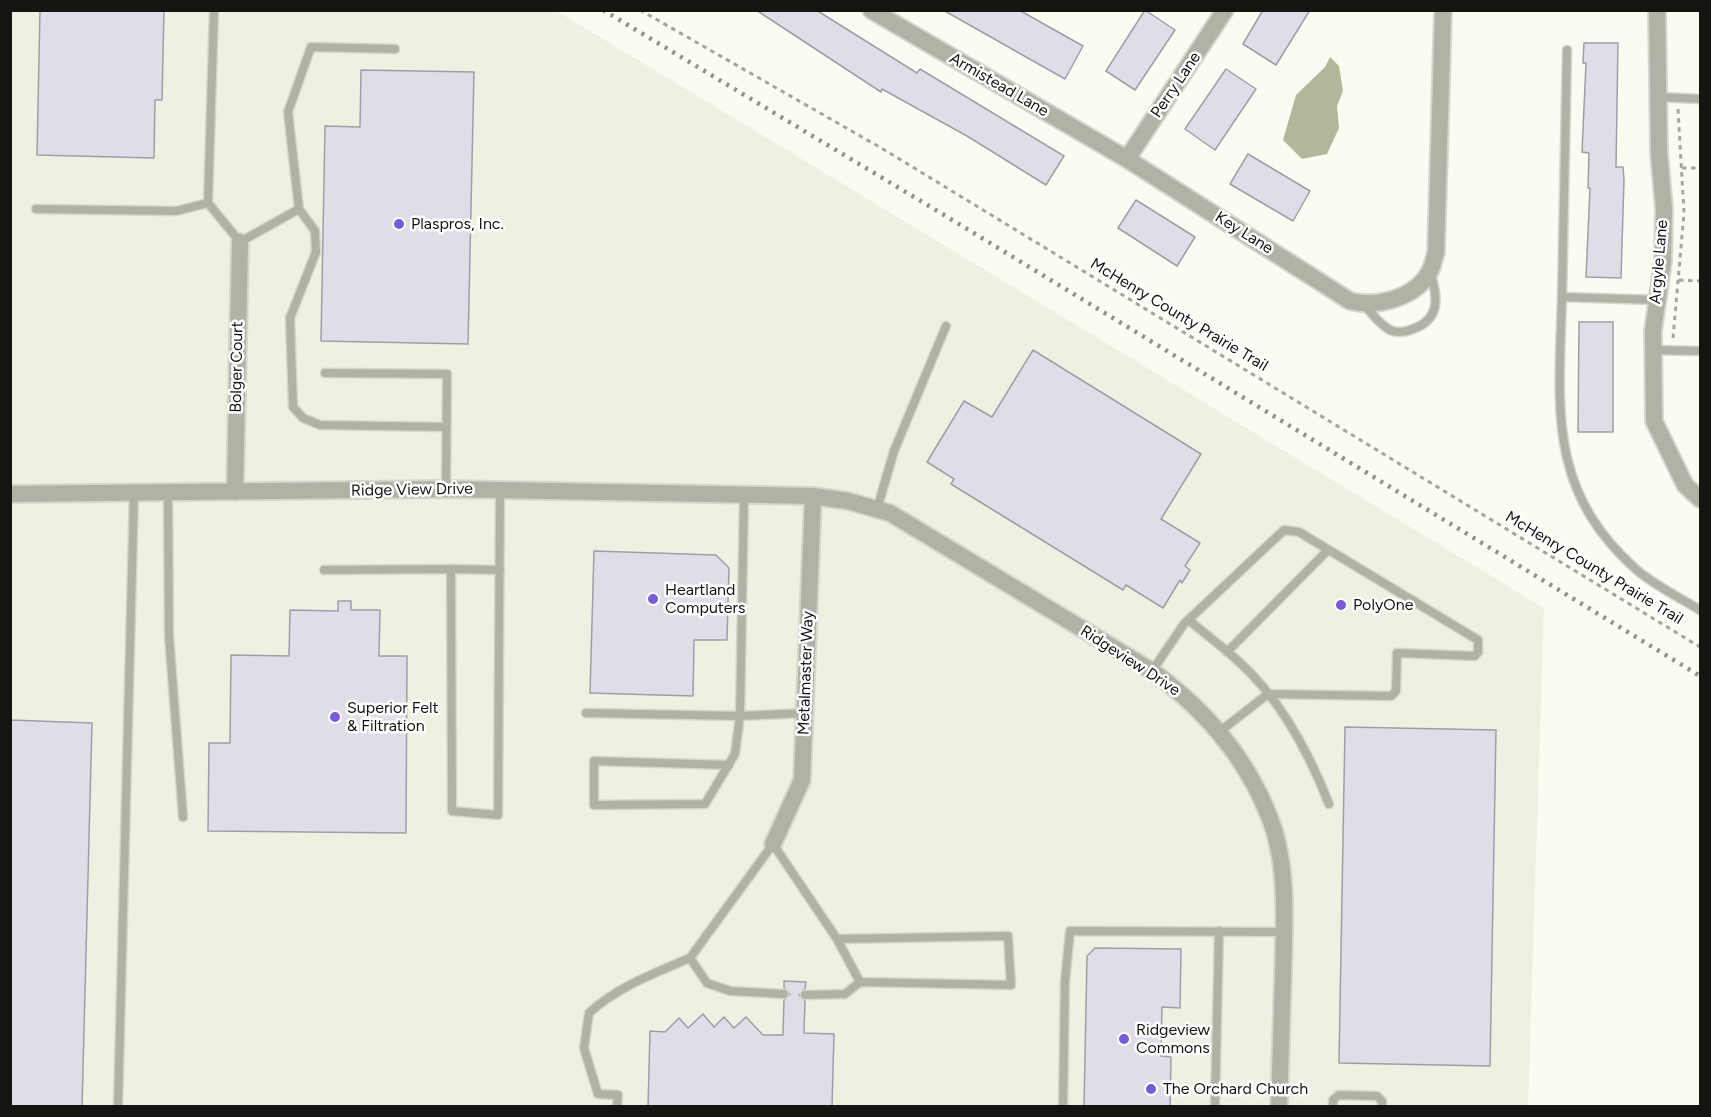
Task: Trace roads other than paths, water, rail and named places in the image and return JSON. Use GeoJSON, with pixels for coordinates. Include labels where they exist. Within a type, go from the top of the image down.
{"type":"FeatureCollection","features":[{"type":"Feature","properties":{"kind":"street","name":"Armistead Lane"},"geometry":{"type":"LineString","coordinates":[[871,10],[1127,159]]}},
{"type":"Feature","properties":{"kind":"street","name":"Perry Lane"},"geometry":{"type":"LineString","coordinates":[[1127,159],[1225,10]]}},
{"type":"Feature","properties":{"kind":"street","name":"Key Lane"},"geometry":{"type":"LineString","coordinates":[[1430,272],[1436,252],[1443,10]]}},
{"type":"Feature","properties":{"kind":"street","name":"Argyle Lane"},"geometry":{"type":"LineString","coordinates":[[1658,10],[1658,97],[1664,209],[1663,261],[1653,350],[1654,421],[1685,486],[1701,499]]}},
{"type":"Feature","properties":{"kind":"street","name":"Key Lane"},"geometry":{"type":"LineString","coordinates":[[1127,159],[1350,300],[1362,304]]}},
{"type":"Feature","properties":{"kind":"street","name":"Bolger Court"},"geometry":{"type":"LineString","coordinates":[[235,492],[240,242]]}},
{"type":"Feature","properties":{"kind":"street"},"geometry":{"type":"LineString","coordinates":[[1362,304],[1396,298],[1415,288],[1430,272]]}},
{"type":"Feature","properties":{"kind":"street","name":"Ridge View Drive"},"geometry":{"type":"LineString","coordinates":[[10,494],[446,489],[813,496]]}},
{"type":"Feature","properties":{"kind":"street","name":"Ridgeview Drive"},"geometry":{"type":"LineString","coordinates":[[813,496],[848,501],[890,513],[1152,671],[1179,690],[1220,732],[1251,776],[1274,831],[1282,882],[1284,932],[1279,1107]]}},
{"type":"Feature","properties":{"kind":"street","name":"Metalmaster Way"},"geometry":{"type":"LineString","coordinates":[[773,844],[802,780],[813,496]]}},
{"type":"Feature","properties":{"kind":"lane"},"geometry":{"type":"LineString","coordinates":[[214,10],[208,203],[240,242],[299,209]]}},
{"type":"Feature","properties":{"kind":"lane"},"geometry":{"type":"LineString","coordinates":[[395,49],[311,47],[288,112],[299,209],[315,231],[316,252],[290,318],[293,406],[303,418],[320,425],[446,427]]}},
{"type":"Feature","properties":{"kind":"lane"},"geometry":{"type":"LineString","coordinates":[[1567,50],[1560,424],[1565,458],[1591,517],[1616,549],[1640,573],[1701,610]]}},
{"type":"Feature","properties":{"kind":"lane"},"geometry":{"type":"LineString","coordinates":[[1658,97],[1701,99]]}},
{"type":"Feature","properties":{"kind":"lane"},"geometry":{"type":"LineString","coordinates":[[36,209],[176,211],[208,203]]}},
{"type":"Feature","properties":{"kind":"lane","name":"Key Lane"},"geometry":{"type":"LineString","coordinates":[[1362,304],[1390,330],[1409,331],[1421,326],[1429,321],[1437,301],[1430,272]]}},
{"type":"Feature","properties":{"kind":"lane"},"geometry":{"type":"LineString","coordinates":[[1562,297],[1657,300]]}},
{"type":"Feature","properties":{"kind":"lane"},"geometry":{"type":"LineString","coordinates":[[877,509],[894,451],[946,326]]}},
{"type":"Feature","properties":{"kind":"lane"},"geometry":{"type":"LineString","coordinates":[[1653,350],[1701,351]]}},
{"type":"Feature","properties":{"kind":"lane"},"geometry":{"type":"LineString","coordinates":[[325,373],[447,374],[446,489]]}},
{"type":"Feature","properties":{"kind":"lane"},"geometry":{"type":"LineString","coordinates":[[451,570],[452,811],[498,815],[500,490]]}},
{"type":"Feature","properties":{"kind":"lane"},"geometry":{"type":"LineString","coordinates":[[118,1107],[134,493]]}},
{"type":"Feature","properties":{"kind":"lane"},"geometry":{"type":"LineString","coordinates":[[168,493],[169,636],[183,817]]}},
{"type":"Feature","properties":{"kind":"lane"},"geometry":{"type":"LineString","coordinates":[[729,765],[594,761],[594,805],[705,804],[729,765],[735,754],[740,716],[744,496]]}},
{"type":"Feature","properties":{"kind":"lane"},"geometry":{"type":"LineString","coordinates":[[1152,671],[1189,620],[1284,530],[1299,532],[1478,640],[1478,652],[1474,656],[1397,653],[1396,691],[1391,696],[1268,694],[1220,732]]}},
{"type":"Feature","properties":{"kind":"lane"},"geometry":{"type":"LineString","coordinates":[[1227,651],[1328,550]]}},
{"type":"Feature","properties":{"kind":"lane"},"geometry":{"type":"LineString","coordinates":[[324,570],[500,570]]}},
{"type":"Feature","properties":{"kind":"lane"},"geometry":{"type":"LineString","coordinates":[[1189,620],[1227,651],[1268,694],[1307,752],[1329,804]]}},
{"type":"Feature","properties":{"kind":"lane"},"geometry":{"type":"LineString","coordinates":[[586,713],[740,716],[804,714]]}},
{"type":"Feature","properties":{"kind":"lane"},"geometry":{"type":"LineString","coordinates":[[617,1107],[618,1095],[598,1094],[584,1048],[589,1013],[599,1003],[648,976],[690,958],[773,844],[837,939],[860,982]]}},
{"type":"Feature","properties":{"kind":"lane"},"geometry":{"type":"LineString","coordinates":[[1063,1107],[1065,982],[1070,931],[1284,932]]}},
{"type":"Feature","properties":{"kind":"lane"},"geometry":{"type":"LineString","coordinates":[[1215,1107],[1220,931]]}},
{"type":"Feature","properties":{"kind":"lane"},"geometry":{"type":"LineString","coordinates":[[805,995],[845,994],[860,982],[1011,985],[1008,936],[837,939]]}},
{"type":"Feature","properties":{"kind":"lane"},"geometry":{"type":"LineString","coordinates":[[690,958],[707,983],[730,991],[784,994]]}},
{"type":"Feature","properties":{"kind":"lane"},"geometry":{"type":"LineString","coordinates":[[1333,1107],[1334,1100],[1339,1095],[1377,1096],[1382,1101],[1382,1107]]}},
{"type":"Feature","properties":{"kind":"railway"},"geometry":{"type":"LineString","coordinates":[[603,10],[1700,676]]}},
{"type":"Feature","properties":{"kind":"place","name":"Plaspros, Inc."},"geometry":{"type":"Point","coordinates":[399,224]}},
{"type":"Feature","properties":{"kind":"place","name":"Heartland Computers"},"geometry":{"type":"Point","coordinates":[653,599]}},
{"type":"Feature","properties":{"kind":"place","name":"PolyOne"},"geometry":{"type":"Point","coordinates":[1341,605]}},
{"type":"Feature","properties":{"kind":"place","name":"Superior Felt & Filtration"},"geometry":{"type":"Point","coordinates":[335,717]}},
{"type":"Feature","properties":{"kind":"place","name":"Ridgeview Commons"},"geometry":{"type":"Point","coordinates":[1124,1039]}},
{"type":"Feature","properties":{"kind":"place","name":"The Orchard Church"},"geometry":{"type":"Point","coordinates":[1151,1089]}}]}
